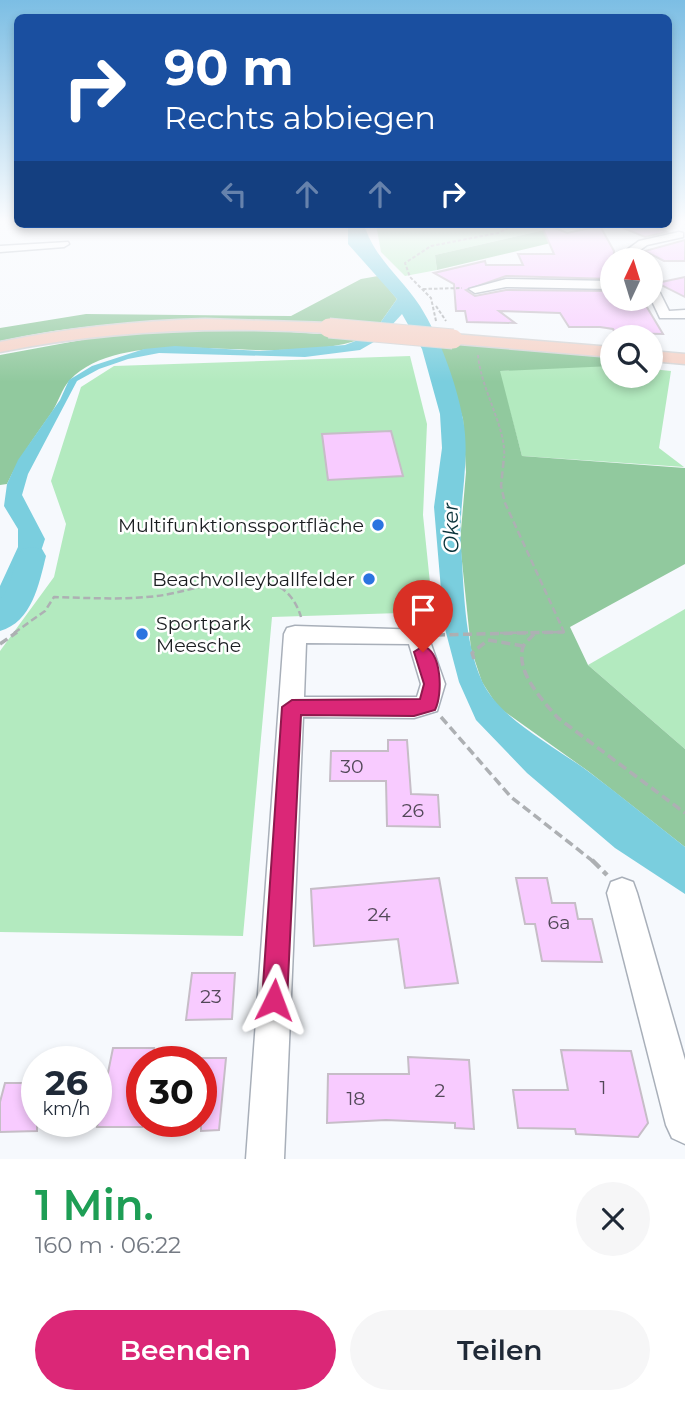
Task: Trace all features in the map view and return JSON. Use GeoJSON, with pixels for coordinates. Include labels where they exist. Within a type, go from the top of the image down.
{"type":"FeatureCollection","features":[{"type":"Feature","properties":{"kind":"main road"},"geometry":{"type":"LineString","coordinates":[[0,347],[70,335],[165,324],[243,323],[600,351]]}},
{"type":"Feature","properties":{"kind":"street"},"geometry":{"type":"LineString","coordinates":[[475,289],[506,283],[600,285]]}},
{"type":"Feature","properties":{"kind":"street"},"geometry":{"type":"LineString","coordinates":[[663,311],[665,315],[685,313]]}},
{"type":"Feature","properties":{"kind":"street"},"geometry":{"type":"LineString","coordinates":[[265,1159],[295,634],[418,636],[433,684],[428,704],[414,708],[292,707]]}},
{"type":"Feature","properties":{"kind":"street"},"geometry":{"type":"LineString","coordinates":[[622,893],[685,1125]]}},
{"type":"Feature","properties":{"kind":"path"},"geometry":{"type":"LineString","coordinates":[[409,274],[434,304],[437,327]]}},
{"type":"Feature","properties":{"kind":"path"},"geometry":{"type":"LineString","coordinates":[[424,289],[475,289]]}},
{"type":"Feature","properties":{"kind":"path"},"geometry":{"type":"LineString","coordinates":[[424,635],[564,632],[505,503],[501,486],[505,445],[480,378],[475,349]]}},
{"type":"Feature","properties":{"kind":"path"},"geometry":{"type":"LineString","coordinates":[[0,644],[45,611],[54,597],[159,596],[239,579],[261,580],[280,587],[301,613],[301,623],[295,634]]}},
{"type":"Feature","properties":{"kind":"path"},"geometry":{"type":"LineString","coordinates":[[534,634],[523,646],[523,660],[531,683],[558,719],[685,813]]}},
{"type":"Feature","properties":{"kind":"path"},"geometry":{"type":"LineString","coordinates":[[474,659],[472,653],[488,640],[523,646]]}},
{"type":"Feature","properties":{"kind":"path"},"geometry":{"type":"LineString","coordinates":[[428,704],[511,797],[586,855],[622,893]]}},
{"type":"Feature","properties":{"kind":"green space"},"geometry":{"type":"Polygon","coordinates":[[[378,276],[397,299],[378,326],[188,320],[94,326],[0,341],[0,328],[86,314],[291,316],[361,279],[378,276]]]}},
{"type":"Feature","properties":{"kind":"green space"},"geometry":{"type":"Polygon","coordinates":[[[160,330],[261,330],[366,337],[344,344],[311,349],[140,350],[89,365],[67,383],[7,484],[0,485],[0,355],[103,336],[160,330]]]}},
{"type":"Feature","properties":{"kind":"green space"},"geometry":{"type":"Polygon","coordinates":[[[438,343],[600,355],[600,367],[500,371],[522,456],[685,468],[685,564],[570,627],[588,665],[685,749],[685,847],[588,771],[498,707],[482,682],[471,649],[460,542],[466,472],[463,419],[438,343]]]}},
{"type":"Feature","properties":{"kind":"green space","name":"Sportpark Meesche"},"geometry":{"type":"Polygon","coordinates":[[[410,356],[427,424],[423,515],[433,612],[272,617],[243,936],[0,932],[0,651],[54,577],[66,524],[51,481],[81,387],[114,366],[410,356]]]}},
{"type":"Feature","properties":{"kind":"green space"},"geometry":{"type":"Polygon","coordinates":[[[597,364],[600,364],[600,388],[663,388],[663,370],[671,371],[659,448],[684,467],[522,456],[499,371],[597,364]]]}},
{"type":"Feature","properties":{"kind":"green space"},"geometry":{"type":"Polygon","coordinates":[[[685,609],[685,749],[588,665],[685,609]]]}},
{"type":"Feature","properties":{"kind":"water"},"geometry":{"type":"Polygon","coordinates":[[[375,274],[395,274],[420,306],[441,346],[463,419],[466,451],[461,529],[464,597],[468,632],[482,681],[501,708],[515,720],[589,772],[685,847],[685,894],[615,848],[527,773],[476,720],[459,682],[444,625],[434,507],[442,448],[440,414],[422,349],[402,314],[379,339],[360,350],[305,357],[159,353],[128,359],[99,369],[77,381],[28,474],[22,495],[45,539],[30,584],[0,625],[0,586],[18,547],[18,529],[4,506],[7,484],[18,460],[60,400],[69,380],[92,366],[144,349],[175,346],[260,351],[345,345],[366,337],[378,326],[397,299],[375,274]]]}},
{"type":"Feature","properties":{"kind":"building"},"geometry":{"type":"Polygon","coordinates":[[[436,274],[600,274],[600,279],[506,276],[466,290],[475,296],[506,290],[600,291],[600,312],[650,312],[658,325],[569,327],[560,313],[499,311],[515,323],[467,322],[465,311],[456,311],[454,284],[436,274]]]}},
{"type":"Feature","properties":{"kind":"building"},"geometry":{"type":"Polygon","coordinates":[[[685,277],[685,297],[663,286],[663,282],[685,277]]]}},
{"type":"Feature","properties":{"kind":"building"},"geometry":{"type":"Polygon","coordinates":[[[391,431],[403,476],[328,480],[322,434],[391,431]]]}},
{"type":"Feature","properties":{"kind":"building"},"geometry":{"type":"Polygon","coordinates":[[[388,740],[407,740],[411,794],[438,795],[440,827],[387,826],[386,781],[330,781],[331,751],[388,751],[388,740]]]}},
{"type":"Feature","properties":{"kind":"building"},"geometry":{"type":"Polygon","coordinates":[[[439,878],[458,983],[405,988],[398,939],[314,946],[311,889],[439,878]]]}},
{"type":"Feature","properties":{"kind":"building"},"geometry":{"type":"Polygon","coordinates":[[[516,878],[547,878],[552,903],[575,903],[578,919],[592,919],[602,962],[542,961],[535,924],[525,924],[516,878]]]}},
{"type":"Feature","properties":{"kind":"building"},"geometry":{"type":"Polygon","coordinates":[[[192,973],[235,973],[232,1019],[186,1020],[192,973]]]}},
{"type":"Feature","properties":{"kind":"building"},"geometry":{"type":"Polygon","coordinates":[[[113,1048],[126,1048],[126,1127],[112,1127],[113,1048]]]}},
{"type":"Feature","properties":{"kind":"building"},"geometry":{"type":"Polygon","coordinates":[[[561,1050],[631,1051],[648,1123],[638,1137],[576,1134],[575,1129],[518,1128],[513,1090],[568,1090],[561,1050]]]}},
{"type":"Feature","properties":{"kind":"building"},"geometry":{"type":"Polygon","coordinates":[[[408,1057],[469,1060],[474,1129],[455,1128],[455,1123],[386,1120],[327,1123],[328,1074],[409,1074],[408,1057]]]}},
{"type":"Feature","properties":{"kind":"building"},"geometry":{"type":"Polygon","coordinates":[[[217,1058],[226,1058],[219,1130],[217,1058]]]}},
{"type":"Feature","properties":{"kind":"building"},"geometry":{"type":"Polygon","coordinates":[[[5,1083],[21,1083],[21,1131],[0,1132],[0,1102],[5,1083]]]}},
{"type":"Feature","properties":{"kind":"waterway","name":"Oker"},"geometry":{"type":"LineString","coordinates":[[0,620],[21,596],[32,556]]}},
{"type":"Feature","properties":{"kind":"place","name":"Multifunktionssportfläche"},"geometry":{"type":"Point","coordinates":[378,525]}},
{"type":"Feature","properties":{"kind":"place","name":"Beachvolleyballfelder"},"geometry":{"type":"Point","coordinates":[369,579]}},
{"type":"Feature","properties":{"kind":"place","name":"Sportpark Meesche"},"geometry":{"type":"Point","coordinates":[142,634]}},
{"type":"Feature","properties":{"kind":"route"},"geometry":{"type":"LineString","coordinates":[[274,1000],[292,707],[414,708],[428,704],[433,695],[433,684],[423,652]]}}]}
